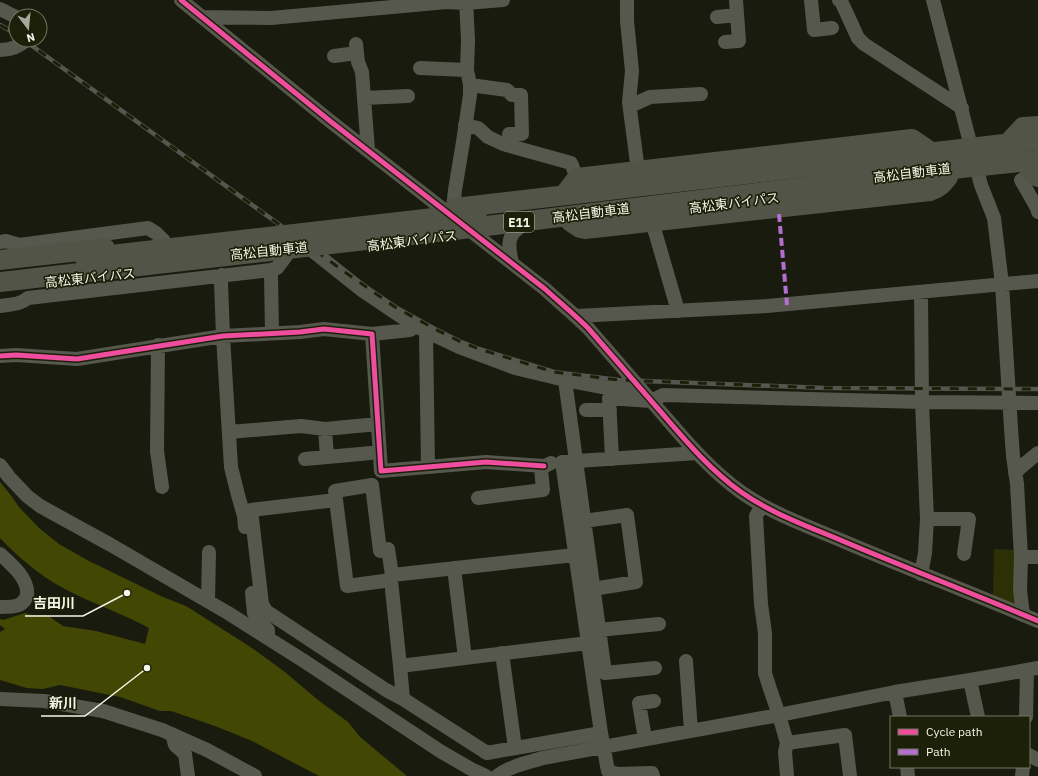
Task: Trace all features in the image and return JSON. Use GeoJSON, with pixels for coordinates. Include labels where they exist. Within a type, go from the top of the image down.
{"type":"FeatureCollection","features":[{"type":"Feature","properties":{"kind":"highway"},"geometry":{"type":"LineString","coordinates":[[1008,143],[1023,127],[1038,126]]}},
{"type":"Feature","properties":{"kind":"highway"},"geometry":{"type":"LineString","coordinates":[[564,195],[577,178],[639,171],[745,166],[931,152],[1038,140]]}},
{"type":"Feature","properties":{"kind":"highway","name":"高松自動車道"},"geometry":{"type":"LineString","coordinates":[[0,268],[799,175],[1038,150]]}},
{"type":"Feature","properties":{"kind":"highway"},"geometry":{"type":"LineString","coordinates":[[0,260],[19,251],[164,241],[564,195],[745,166]]}},
{"type":"Feature","properties":{"kind":"highway","name":"高松自動車道"},"geometry":{"type":"LineString","coordinates":[[0,282],[462,229],[952,169],[1033,170]]}},
{"type":"Feature","properties":{"kind":"highway","name":"高松東バイパス"},"geometry":{"type":"LineString","coordinates":[[0,288],[28,291],[314,252],[978,173],[1033,170]]}},
{"type":"Feature","properties":{"kind":"highway"},"geometry":{"type":"LineString","coordinates":[[571,222],[580,228],[585,229],[930,191],[942,185],[948,177]]}},
{"type":"Feature","properties":{"kind":"street"},"geometry":{"type":"LineString","coordinates":[[181,0],[324,116],[448,208],[475,234],[545,289],[576,316],[696,453],[741,492],[762,505],[794,520],[921,574],[1038,621]]}},
{"type":"Feature","properties":{"kind":"street"},"geometry":{"type":"LineString","coordinates":[[202,17],[272,18],[364,5],[503,0]]}},
{"type":"Feature","properties":{"kind":"street"},"geometry":{"type":"LineString","coordinates":[[627,0],[627,21],[632,71],[629,102],[639,171]]}},
{"type":"Feature","properties":{"kind":"street"},"geometry":{"type":"LineString","coordinates":[[725,42],[739,40],[736,0]]}},
{"type":"Feature","properties":{"kind":"street"},"geometry":{"type":"LineString","coordinates":[[811,0],[810,31],[832,28]]}},
{"type":"Feature","properties":{"kind":"street"},"geometry":{"type":"LineString","coordinates":[[839,0],[841,1],[858,38],[864,44],[962,108]]}},
{"type":"Feature","properties":{"kind":"street"},"geometry":{"type":"LineString","coordinates":[[933,0],[981,185],[994,218],[1002,284],[1013,456],[1017,484],[1021,557],[1020,590],[1023,615]]}},
{"type":"Feature","properties":{"kind":"street"},"geometry":{"type":"LineString","coordinates":[[448,208],[454,190],[470,95],[467,70],[468,40],[466,1]]}},
{"type":"Feature","properties":{"kind":"street"},"geometry":{"type":"LineString","coordinates":[[717,17],[737,15]]}},
{"type":"Feature","properties":{"kind":"street"},"geometry":{"type":"LineString","coordinates":[[0,50],[12,48]]}},
{"type":"Feature","properties":{"kind":"street"},"geometry":{"type":"LineString","coordinates":[[334,56],[356,48],[358,62],[362,72],[368,150]]}},
{"type":"Feature","properties":{"kind":"street"},"geometry":{"type":"LineString","coordinates":[[420,68],[467,70]]}},
{"type":"Feature","properties":{"kind":"street"},"geometry":{"type":"LineString","coordinates":[[470,85],[506,90],[512,95],[521,95],[522,134],[509,134]]}},
{"type":"Feature","properties":{"kind":"street"},"geometry":{"type":"LineString","coordinates":[[630,106],[650,97],[701,94]]}},
{"type":"Feature","properties":{"kind":"street"},"geometry":{"type":"LineString","coordinates":[[364,98],[408,96]]}},
{"type":"Feature","properties":{"kind":"street"},"geometry":{"type":"LineString","coordinates":[[465,125],[478,128],[488,137],[503,144],[571,163],[577,178]]}},
{"type":"Feature","properties":{"kind":"street"},"geometry":{"type":"LineString","coordinates":[[1033,170],[1038,212]]}},
{"type":"Feature","properties":{"kind":"street"},"geometry":{"type":"LineString","coordinates":[[652,222],[678,311]]}},
{"type":"Feature","properties":{"kind":"street"},"geometry":{"type":"LineString","coordinates":[[512,263],[509,243],[514,231],[518,228]]}},
{"type":"Feature","properties":{"kind":"street"},"geometry":{"type":"LineString","coordinates":[[0,242],[6,241],[19,251]]}},
{"type":"Feature","properties":{"kind":"street"},"geometry":{"type":"LineString","coordinates":[[314,252],[362,291],[420,329],[459,347],[508,365],[565,380],[601,387],[641,389]]}},
{"type":"Feature","properties":{"kind":"street"},"geometry":{"type":"LineString","coordinates":[[0,306],[22,302],[28,291],[222,276],[272,270],[280,266],[286,256]]}},
{"type":"Feature","properties":{"kind":"street"},"geometry":{"type":"LineString","coordinates":[[271,275],[272,333]]}},
{"type":"Feature","properties":{"kind":"street"},"geometry":{"type":"LineString","coordinates":[[222,276],[223,336],[231,467],[244,516],[254,613],[258,620],[268,630],[268,638]]}},
{"type":"Feature","properties":{"kind":"street"},"geometry":{"type":"LineString","coordinates":[[576,316],[780,305],[1038,281]]}},
{"type":"Feature","properties":{"kind":"street"},"geometry":{"type":"LineString","coordinates":[[920,292],[922,402],[927,519],[925,553],[921,574]]}},
{"type":"Feature","properties":{"kind":"street"},"geometry":{"type":"LineString","coordinates":[[0,356],[77,359],[158,345],[223,336],[300,332],[324,329],[372,334],[420,329]]}},
{"type":"Feature","properties":{"kind":"street"},"geometry":{"type":"LineString","coordinates":[[420,329],[428,467]]}},
{"type":"Feature","properties":{"kind":"street"},"geometry":{"type":"LineString","coordinates":[[372,334],[381,471],[486,462],[544,466],[557,460],[569,461],[696,453]]}},
{"type":"Feature","properties":{"kind":"street"},"geometry":{"type":"LineString","coordinates":[[158,345],[157,451],[162,487]]}},
{"type":"Feature","properties":{"kind":"street"},"geometry":{"type":"LineString","coordinates":[[565,380],[575,555],[588,643],[600,743],[608,771],[617,774],[652,773],[653,776]]}},
{"type":"Feature","properties":{"kind":"street"},"geometry":{"type":"LineString","coordinates":[[612,458],[609,398],[651,401],[663,395],[922,402],[1038,403]]}},
{"type":"Feature","properties":{"kind":"street"},"geometry":{"type":"LineString","coordinates":[[586,410],[610,410]]}},
{"type":"Feature","properties":{"kind":"street"},"geometry":{"type":"LineString","coordinates":[[229,432],[301,426],[325,429],[378,424]]}},
{"type":"Feature","properties":{"kind":"street"},"geometry":{"type":"LineString","coordinates":[[325,429],[327,458]]}},
{"type":"Feature","properties":{"kind":"street"},"geometry":{"type":"LineString","coordinates":[[1016,473],[1038,453]]}},
{"type":"Feature","properties":{"kind":"street"},"geometry":{"type":"LineString","coordinates":[[305,459],[371,454]]}},
{"type":"Feature","properties":{"kind":"street"},"geometry":{"type":"LineString","coordinates":[[569,461],[584,521],[605,673],[655,668]]}},
{"type":"Feature","properties":{"kind":"street"},"geometry":{"type":"LineString","coordinates":[[0,465],[9,478],[27,496],[40,506],[208,601],[268,638],[440,751],[486,776]]}},
{"type":"Feature","properties":{"kind":"street"},"geometry":{"type":"LineString","coordinates":[[478,498],[543,490],[541,468],[544,466]]}},
{"type":"Feature","properties":{"kind":"street"},"geometry":{"type":"LineString","coordinates":[[403,699],[392,578],[388,549],[380,551],[372,486],[335,491],[346,586],[392,578],[454,568],[575,555]]}},
{"type":"Feature","properties":{"kind":"street"},"geometry":{"type":"LineString","coordinates":[[336,500],[252,510],[262,604],[266,611],[386,690],[403,699],[487,753],[515,748],[645,739],[895,692],[1033,669],[1032,702],[1026,716]]}},
{"type":"Feature","properties":{"kind":"street"},"geometry":{"type":"LineString","coordinates":[[762,505],[756,516],[761,604],[765,634],[765,673],[787,742],[785,752],[787,776]]}},
{"type":"Feature","properties":{"kind":"street"},"geometry":{"type":"LineString","coordinates":[[584,521],[627,515],[636,582],[594,589]]}},
{"type":"Feature","properties":{"kind":"street"},"geometry":{"type":"LineString","coordinates":[[927,519],[968,519],[964,554]]}},
{"type":"Feature","properties":{"kind":"street"},"geometry":{"type":"LineString","coordinates":[[208,601],[209,552]]}},
{"type":"Feature","properties":{"kind":"street"},"geometry":{"type":"LineString","coordinates":[[0,554],[15,568],[28,590],[26,599],[20,605],[0,607]]}},
{"type":"Feature","properties":{"kind":"street"},"geometry":{"type":"LineString","coordinates":[[1021,557],[1038,557]]}},
{"type":"Feature","properties":{"kind":"street"},"geometry":{"type":"LineString","coordinates":[[454,568],[465,658]]}},
{"type":"Feature","properties":{"kind":"street"},"geometry":{"type":"LineString","coordinates":[[599,630],[660,624]]}},
{"type":"Feature","properties":{"kind":"street"},"geometry":{"type":"LineString","coordinates":[[400,666],[588,643]]}},
{"type":"Feature","properties":{"kind":"street"},"geometry":{"type":"LineString","coordinates":[[502,654],[515,748]]}},
{"type":"Feature","properties":{"kind":"street"},"geometry":{"type":"LineString","coordinates":[[686,661],[691,731]]}},
{"type":"Feature","properties":{"kind":"street"},"geometry":{"type":"LineString","coordinates":[[970,680],[978,716]]}},
{"type":"Feature","properties":{"kind":"street"},"geometry":{"type":"LineString","coordinates":[[895,692],[900,716]]}},
{"type":"Feature","properties":{"kind":"street"},"geometry":{"type":"LineString","coordinates":[[0,700],[44,702],[103,711],[172,734],[207,750],[255,776]]}},
{"type":"Feature","properties":{"kind":"street"},"geometry":{"type":"LineString","coordinates":[[645,739],[639,703],[654,701]]}},
{"type":"Feature","properties":{"kind":"street"},"geometry":{"type":"LineString","coordinates":[[172,734],[175,745],[185,754],[188,776]]}},
{"type":"Feature","properties":{"kind":"street"},"geometry":{"type":"LineString","coordinates":[[787,742],[845,735],[850,776]]}},
{"type":"Feature","properties":{"kind":"street"},"geometry":{"type":"LineString","coordinates":[[496,776],[512,767],[600,743]]}},
{"type":"Feature","properties":{"kind":"shaded area"},"geometry":{"type":"Polygon","coordinates":[[[0,482],[18,506],[39,528],[59,544],[87,560],[163,597],[186,606],[249,646],[285,672],[318,700],[348,722],[360,737],[407,776],[319,776],[252,741],[215,726],[171,711],[160,711],[120,697],[60,685],[43,689],[27,688],[0,680],[0,632],[5,629],[0,625],[0,619],[3,620],[25,613],[31,615],[47,615],[63,626],[96,631],[145,644],[149,628],[54,583],[29,565],[7,545],[0,538],[0,482]]]}},
{"type":"Feature","properties":{"kind":"shaded area"},"geometry":{"type":"Polygon","coordinates":[[[994,549],[1018,550],[1020,608],[993,597],[994,549]]]}},
{"type":"Feature","properties":{"kind":"railway"},"geometry":{"type":"LineString","coordinates":[[0,25],[8,30]]}},
{"type":"Feature","properties":{"kind":"railway"},"geometry":{"type":"LineString","coordinates":[[35,48],[395,307],[435,329],[479,349],[554,372],[619,380],[825,388],[1038,389]]}},
{"type":"Feature","properties":{"kind":"marked path"},"geometry":{"type":"LineString","coordinates":[[779,214],[787,305]]}},
{"type":"Feature","properties":{"kind":"cycle path"},"geometry":{"type":"LineString","coordinates":[[181,0],[330,121],[545,289],[588,328],[698,454],[718,474],[741,492],[765,507],[792,520],[1038,621]]}},
{"type":"Feature","properties":{"kind":"cycle path"},"geometry":{"type":"LineString","coordinates":[[0,356],[16,355],[77,359],[223,336],[300,332],[324,329],[372,334],[381,471],[486,462],[544,466]]}},
{"type":"Feature","properties":{"kind":"place","name":"吉田川"},"geometry":{"type":"Point","coordinates":[127,593]}},
{"type":"Feature","properties":{"kind":"place","name":"新川"},"geometry":{"type":"Point","coordinates":[147,668]}}]}
